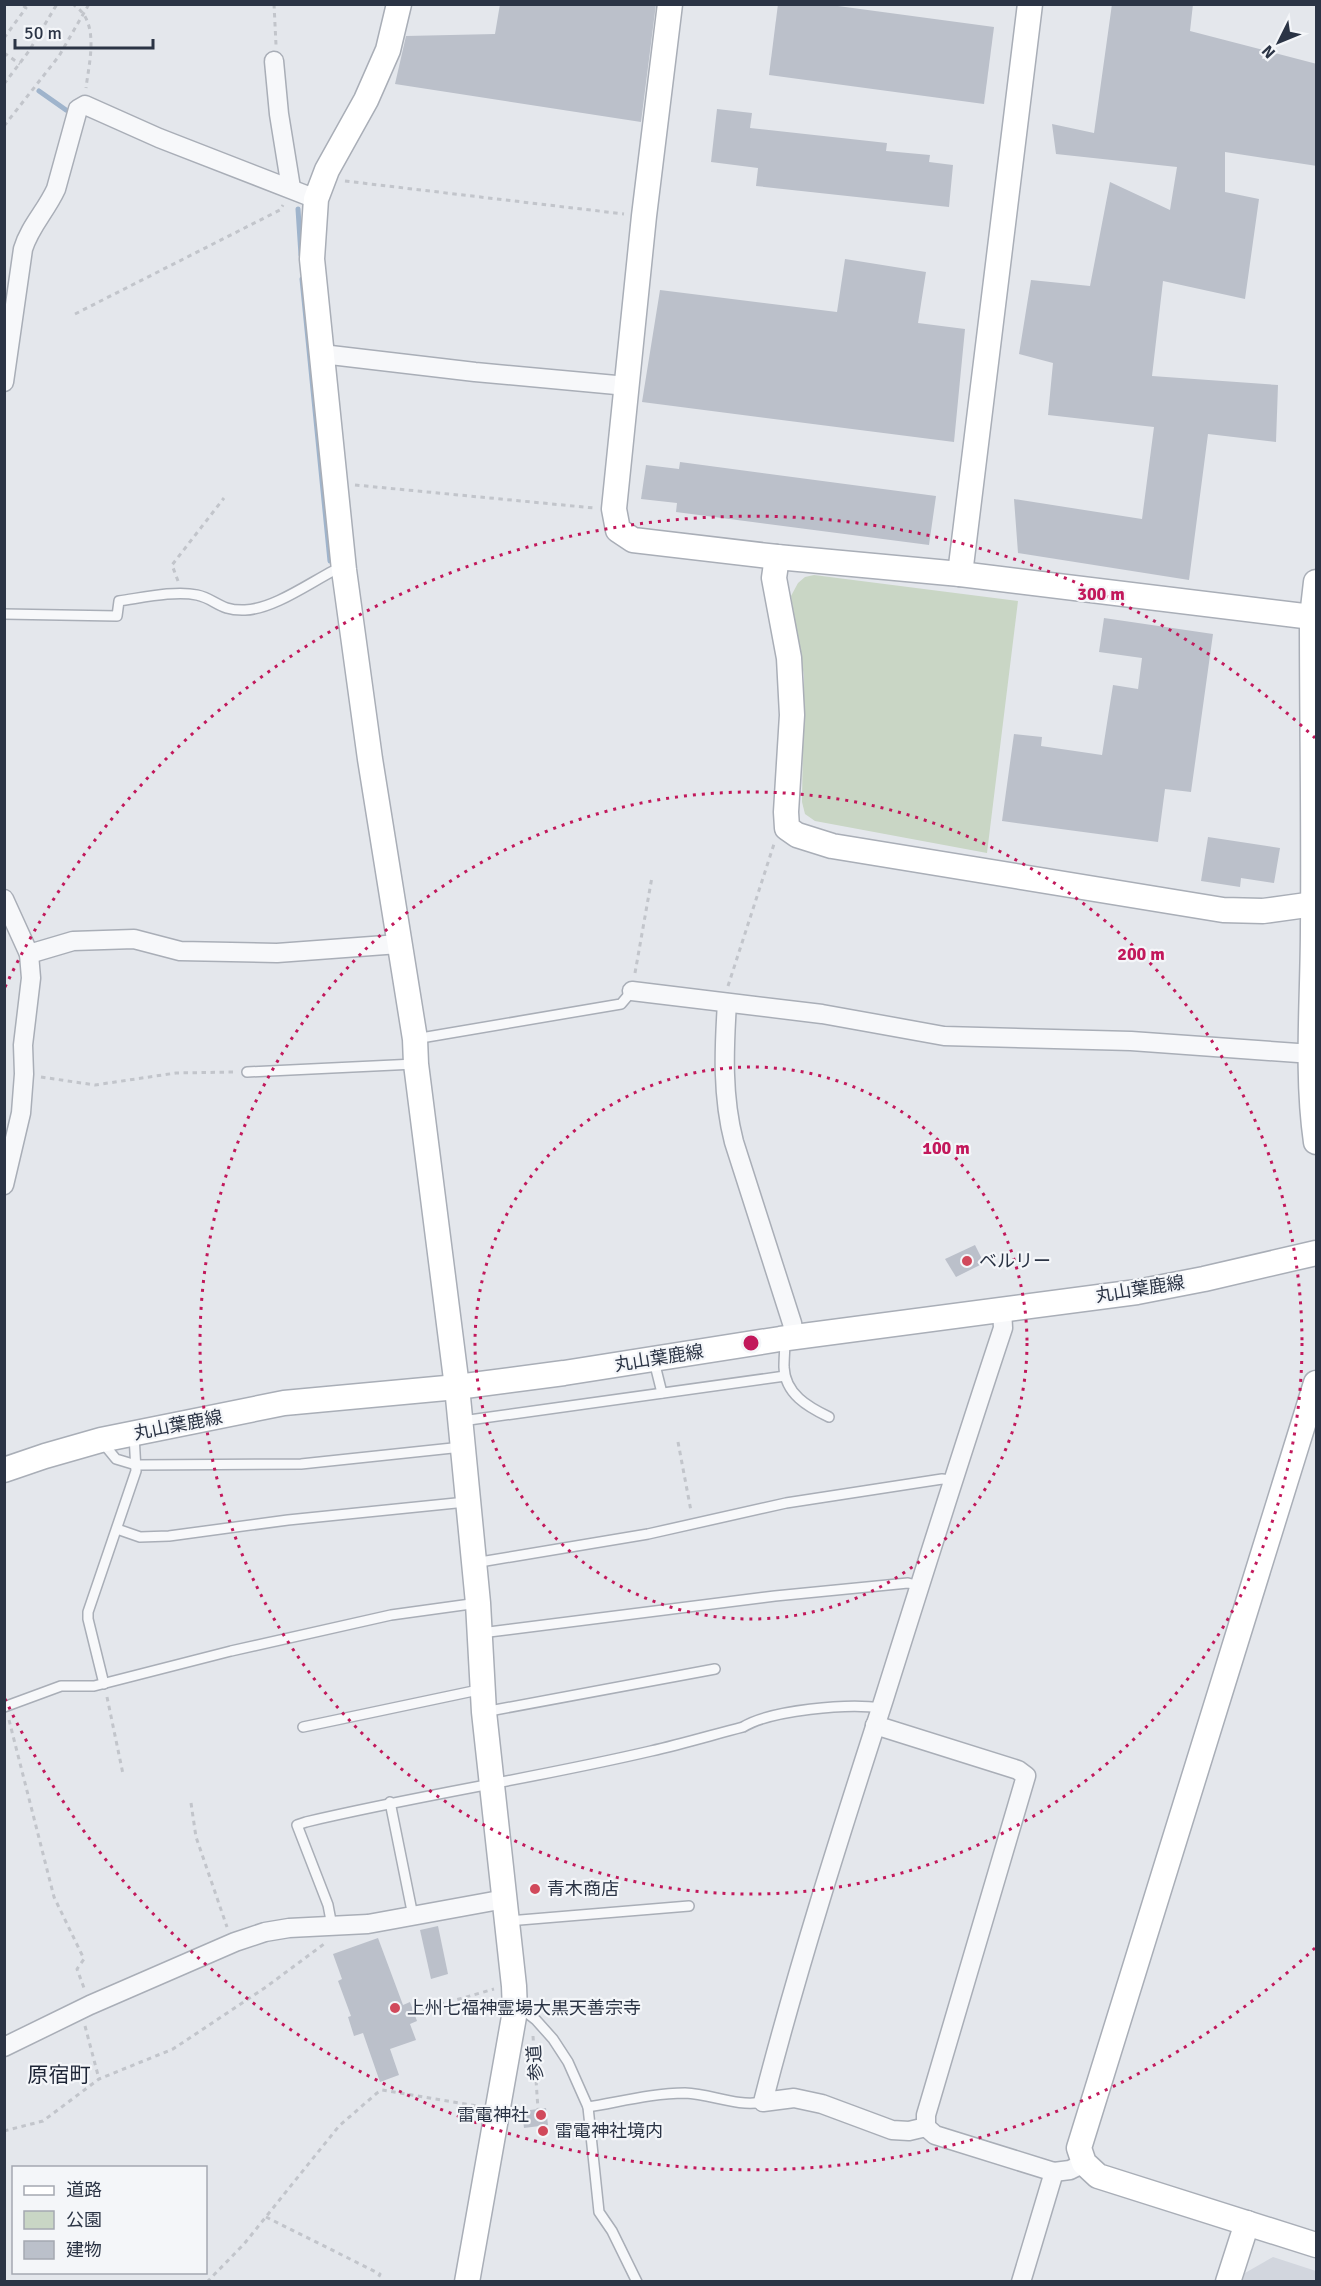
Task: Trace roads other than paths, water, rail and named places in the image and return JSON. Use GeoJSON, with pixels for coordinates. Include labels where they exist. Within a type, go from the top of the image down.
{"type":"FeatureCollection","features":[{"type":"Feature","properties":{"kind":"street"},"geometry":{"type":"LineString","coordinates":[[399,4],[388,50],[375,80],[327,170],[316,199],[312,259],[344,570],[370,759],[415,1039],[416,1064],[457,1387],[478,1603],[478,1633],[492,1784],[506,1910],[523,2014],[496,2110],[467,2282]]}},
{"type":"Feature","properties":{"kind":"street"},"geometry":{"type":"LineString","coordinates":[[670,4],[644,216],[614,509],[618,530],[633,540],[777,557],[960,574],[1312,617]]}},
{"type":"Feature","properties":{"kind":"street"},"geometry":{"type":"LineString","coordinates":[[960,574],[1030,4]]}},
{"type":"Feature","properties":{"kind":"street"},"geometry":{"type":"LineString","coordinates":[[274,61],[279,114],[291,188]]}},
{"type":"Feature","properties":{"kind":"street"},"geometry":{"type":"LineString","coordinates":[[4,382],[23,249],[28,233],[51,201],[56,189],[78,109],[85,105],[159,138],[316,199]]}},
{"type":"Feature","properties":{"kind":"street"},"geometry":{"type":"LineString","coordinates":[[322,354],[475,372],[627,386]]}},
{"type":"Feature","properties":{"kind":"street"},"geometry":{"type":"LineString","coordinates":[[777,557],[774,578],[789,658],[792,715],[787,828],[798,835],[832,846],[1223,910],[1263,911],[1314,904]]}},
{"type":"Feature","properties":{"kind":"street"},"geometry":{"type":"LineString","coordinates":[[1317,582],[1312,617],[1314,1041],[1311,1098],[1317,1142]]}},
{"type":"Feature","properties":{"kind":"street"},"geometry":{"type":"LineString","coordinates":[[4,1185],[21,1113],[24,1074],[23,1045],[31,978],[29,954],[5,901]]}},
{"type":"Feature","properties":{"kind":"street"},"geometry":{"type":"LineString","coordinates":[[29,954],[73,941],[134,939],[180,951],[277,953],[399,944]]}},
{"type":"Feature","properties":{"kind":"street"},"geometry":{"type":"LineString","coordinates":[[632,992],[822,1014],[944,1036],[1131,1041],[1314,1041]]}},
{"type":"Feature","properties":{"kind":"street"},"geometry":{"type":"LineString","coordinates":[[727,1003],[724,1051],[727,1114],[734,1143],[792,1323],[790,1338]]}},
{"type":"Feature","properties":{"kind":"street","name":"丸山葉鹿線"},"geometry":{"type":"LineString","coordinates":[[4,1470],[45,1455],[100,1440],[284,1403],[457,1387],[790,1338],[1137,1292],[1317,1253]]}},
{"type":"Feature","properties":{"kind":"street"},"geometry":{"type":"LineString","coordinates":[[926,2127],[892,2130],[822,2104],[794,2098],[763,2102],[778,2042],[875,1725],[952,1480],[1003,1328],[1002,1309]]}},
{"type":"Feature","properties":{"kind":"street"},"geometry":{"type":"LineString","coordinates":[[1317,1383],[1079,2148],[1084,2163],[1098,2176],[1109,2181],[1317,2245]]}},
{"type":"Feature","properties":{"kind":"street"},"geometry":{"type":"LineString","coordinates":[[875,1725],[1018,1770],[1026,1776],[1027,1780],[926,2115],[926,2127],[935,2135],[1054,2172],[1084,2163]]}},
{"type":"Feature","properties":{"kind":"street"},"geometry":{"type":"LineString","coordinates":[[4,2047],[85,2007],[235,1942],[265,1932],[289,1928],[368,1924],[413,1916],[506,1910]]}},
{"type":"Feature","properties":{"kind":"street"},"geometry":{"type":"LineString","coordinates":[[1022,2282],[1054,2172]]}},
{"type":"Feature","properties":{"kind":"street"},"geometry":{"type":"LineString","coordinates":[[1228,2282],[1247,2223]]}},
{"type":"Feature","properties":{"kind":"lane"},"geometry":{"type":"LineString","coordinates":[[4,614],[117,616],[119,601],[183,594],[199,595],[224,609],[246,610],[270,604],[333,571],[344,570]]}},
{"type":"Feature","properties":{"kind":"lane"},"geometry":{"type":"LineString","coordinates":[[415,1039],[621,1004],[632,992]]}},
{"type":"Feature","properties":{"kind":"lane"},"geometry":{"type":"LineString","coordinates":[[247,1072],[416,1064]]}},
{"type":"Feature","properties":{"kind":"lane"},"geometry":{"type":"LineString","coordinates":[[790,1338],[785,1376],[799,1400],[829,1417]]}},
{"type":"Feature","properties":{"kind":"lane"},"geometry":{"type":"LineString","coordinates":[[654,1359],[662,1394]]}},
{"type":"Feature","properties":{"kind":"lane"},"geometry":{"type":"LineString","coordinates":[[460,1421],[785,1376]]}},
{"type":"Feature","properties":{"kind":"lane"},"geometry":{"type":"LineString","coordinates":[[104,1684],[88,1619],[133,1483],[136,1465],[134,1434]]}},
{"type":"Feature","properties":{"kind":"lane"},"geometry":{"type":"LineString","coordinates":[[100,1440],[116,1459],[136,1465],[301,1464],[462,1446]]}},
{"type":"Feature","properties":{"kind":"lane"},"geometry":{"type":"LineString","coordinates":[[474,1563],[648,1534],[786,1503],[942,1479],[952,1480]]}},
{"type":"Feature","properties":{"kind":"lane"},"geometry":{"type":"LineString","coordinates":[[117,1529],[140,1537],[169,1536],[288,1520],[468,1502]]}},
{"type":"Feature","properties":{"kind":"lane"},"geometry":{"type":"LineString","coordinates":[[478,1633],[775,1596],[908,1583],[920,1586]]}},
{"type":"Feature","properties":{"kind":"lane"},"geometry":{"type":"LineString","coordinates":[[5,1706],[61,1686],[94,1686],[231,1651],[391,1615],[478,1603]]}},
{"type":"Feature","properties":{"kind":"lane"},"geometry":{"type":"LineString","coordinates":[[303,1727],[715,1669]]}},
{"type":"Feature","properties":{"kind":"lane"},"geometry":{"type":"LineString","coordinates":[[332,1926],[328,1905],[297,1825],[390,1802],[492,1784],[652,1751],[743,1726],[756,1719],[811,1709],[881,1708]]}},
{"type":"Feature","properties":{"kind":"lane"},"geometry":{"type":"LineString","coordinates":[[390,1802],[413,1916]]}},
{"type":"Feature","properties":{"kind":"lane"},"geometry":{"type":"LineString","coordinates":[[506,1910],[689,1906]]}},
{"type":"Feature","properties":{"kind":"lane"},"geometry":{"type":"LineString","coordinates":[[523,2014],[553,2039],[568,2062],[588,2107],[599,2212],[612,2231],[637,2282]]}},
{"type":"Feature","properties":{"kind":"lane"},"geometry":{"type":"LineString","coordinates":[[588,2107],[638,2098],[686,2093],[748,2105],[763,2102]]}},
{"type":"Feature","properties":{"kind":"waterway"},"geometry":{"type":"LineString","coordinates":[[39,91],[66,110]]}},
{"type":"Feature","properties":{"kind":"waterway"},"geometry":{"type":"LineString","coordinates":[[298,209],[301,255]]}},
{"type":"Feature","properties":{"kind":"waterway"},"geometry":{"type":"LineString","coordinates":[[302,279],[330,561]]}},
{"type":"Feature","properties":{"kind":"place","name":"ベルリー"},"geometry":{"type":"Point","coordinates":[967,1261]}},
{"type":"Feature","properties":{"kind":"place","name":"青木商店"},"geometry":{"type":"Point","coordinates":[535,1889]}},
{"type":"Feature","properties":{"kind":"place","name":"上州七福神霊場大黒天善宗寺"},"geometry":{"type":"Point","coordinates":[395,2008]}},
{"type":"Feature","properties":{"kind":"place","name":"雷電神社"},"geometry":{"type":"Point","coordinates":[541,2115]}},
{"type":"Feature","properties":{"kind":"place","name":"雷電神社境内"},"geometry":{"type":"Point","coordinates":[543,2131]}},
{"type":"Feature","properties":{"kind":"district","name":"原宿町"},"geometry":{"type":"Point","coordinates":[59,2075]}}]}
